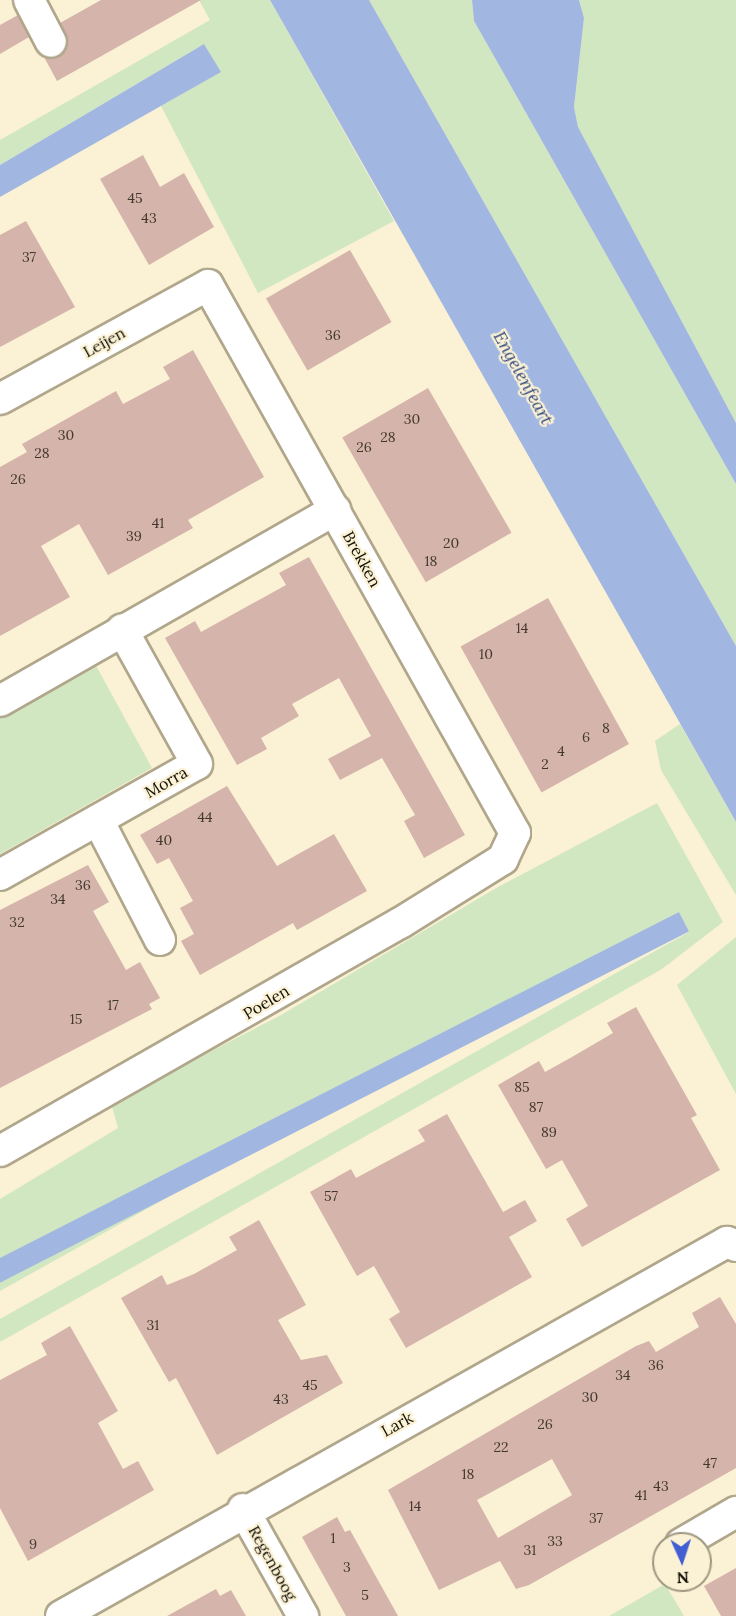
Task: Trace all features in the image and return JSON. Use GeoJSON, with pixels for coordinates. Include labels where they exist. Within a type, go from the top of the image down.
{"type":"FeatureCollection","features":[{"type":"Feature","properties":{"kind":"street"},"geometry":{"type":"LineString","coordinates":[[29,0],[51,42]]}},
{"type":"Feature","properties":{"kind":"street","name":"Leijen"},"geometry":{"type":"LineString","coordinates":[[0,399],[208,285]]}},
{"type":"Feature","properties":{"kind":"street","name":"Brekken"},"geometry":{"type":"LineString","coordinates":[[208,285],[515,834]]}},
{"type":"Feature","properties":{"kind":"street"},"geometry":{"type":"LineString","coordinates":[[0,701],[122,629],[335,510]]}},
{"type":"Feature","properties":{"kind":"street","name":"Morra"},"geometry":{"type":"LineString","coordinates":[[0,875],[197,764],[122,629]]}},
{"type":"Feature","properties":{"kind":"street"},"geometry":{"type":"LineString","coordinates":[[98,820],[160,940]]}},
{"type":"Feature","properties":{"kind":"street","name":"Poelen"},"geometry":{"type":"LineString","coordinates":[[0,1151],[400,923],[503,859],[515,834]]}},
{"type":"Feature","properties":{"kind":"street","name":"Lark"},"geometry":{"type":"LineString","coordinates":[[61,1616],[243,1509],[727,1242],[736,1246]]}},
{"type":"Feature","properties":{"kind":"street","name":"Regenboog"},"geometry":{"type":"LineString","coordinates":[[243,1509],[303,1616]]}},
{"type":"Feature","properties":{"kind":"street"},"geometry":{"type":"LineString","coordinates":[[701,1532],[736,1512]]}},
{"type":"Feature","properties":{"kind":"green space"},"geometry":{"type":"Polygon","coordinates":[[[199,0],[270,0],[394,221],[258,293],[161,106],[220,72],[204,44],[0,165],[0,140],[210,20],[199,0]]]}},
{"type":"Feature","properties":{"kind":"green space"},"geometry":{"type":"Polygon","coordinates":[[[369,0],[472,0],[474,21],[736,484],[736,646],[369,0]]]}},
{"type":"Feature","properties":{"kind":"green space"},"geometry":{"type":"Polygon","coordinates":[[[579,0],[736,0],[736,423],[578,127],[574,107],[584,18],[579,0]]]}},
{"type":"Feature","properties":{"kind":"green space"},"geometry":{"type":"Polygon","coordinates":[[[93,660],[152,768],[0,854],[0,712],[93,660]]]}},
{"type":"Feature","properties":{"kind":"green space"},"geometry":{"type":"Polygon","coordinates":[[[680,724],[736,822],[736,895],[661,770],[655,741],[680,724]]]}},
{"type":"Feature","properties":{"kind":"green space"},"geometry":{"type":"Polygon","coordinates":[[[657,803],[723,922],[662,969],[0,1342],[0,1319],[689,932],[679,912],[0,1291],[0,1199],[118,1128],[111,1103],[281,1015],[498,887],[657,803]]]}},
{"type":"Feature","properties":{"kind":"green space"},"geometry":{"type":"Polygon","coordinates":[[[736,937],[736,1094],[677,985],[736,937]]]}},
{"type":"Feature","properties":{"kind":"green space"},"geometry":{"type":"Polygon","coordinates":[[[652,1591],[670,1592],[684,1616],[609,1616],[652,1591]]]}},
{"type":"Feature","properties":{"kind":"water","name":"Engelenfeart"},"geometry":{"type":"Polygon","coordinates":[[[270,0],[369,0],[736,646],[736,822],[270,0]]]}},
{"type":"Feature","properties":{"kind":"water"},"geometry":{"type":"Polygon","coordinates":[[[472,0],[579,0],[584,18],[574,107],[578,127],[736,423],[736,484],[474,21],[472,0]]]}},
{"type":"Feature","properties":{"kind":"water"},"geometry":{"type":"Polygon","coordinates":[[[204,44],[221,72],[0,197],[0,165],[204,44]]]}},
{"type":"Feature","properties":{"kind":"water"},"geometry":{"type":"Polygon","coordinates":[[[679,912],[689,932],[0,1283],[0,1258],[679,912]]]}},
{"type":"Feature","properties":{"kind":"building"},"geometry":{"type":"Polygon","coordinates":[[[101,0],[201,0],[57,81],[44,57],[58,57],[66,51],[60,23],[101,0]]]}},
{"type":"Feature","properties":{"kind":"building"},"geometry":{"type":"Polygon","coordinates":[[[18,15],[29,37],[0,54],[0,25],[18,15]]]}},
{"type":"Feature","properties":{"kind":"building"},"geometry":{"type":"Polygon","coordinates":[[[143,155],[160,187],[184,173],[214,227],[149,265],[100,179],[143,155]]]}},
{"type":"Feature","properties":{"kind":"building"},"geometry":{"type":"Polygon","coordinates":[[[26,221],[75,307],[0,347],[0,235],[26,221]]]}},
{"type":"Feature","properties":{"kind":"building"},"geometry":{"type":"Polygon","coordinates":[[[350,250],[392,322],[307,370],[266,298],[350,250]]]}},
{"type":"Feature","properties":{"kind":"building"},"geometry":{"type":"Polygon","coordinates":[[[193,350],[264,477],[188,520],[193,528],[108,575],[79,524],[41,546],[70,597],[0,636],[0,467],[27,452],[22,444],[116,391],[123,404],[170,379],[163,367],[193,350]]]}},
{"type":"Feature","properties":{"kind":"building"},"geometry":{"type":"Polygon","coordinates":[[[428,388],[512,533],[426,582],[342,438],[428,388]]]}},
{"type":"Feature","properties":{"kind":"building"},"geometry":{"type":"Polygon","coordinates":[[[309,557],[465,835],[424,858],[404,821],[415,815],[382,758],[340,780],[328,759],[371,736],[339,678],[292,704],[299,716],[261,738],[267,749],[237,765],[165,638],[195,621],[201,632],[286,585],[279,573],[309,557]]]}},
{"type":"Feature","properties":{"kind":"building"},"geometry":{"type":"Polygon","coordinates":[[[548,598],[629,744],[542,793],[461,646],[548,598]]]}},
{"type":"Feature","properties":{"kind":"building"},"geometry":{"type":"Polygon","coordinates":[[[227,786],[277,866],[334,834],[367,891],[297,930],[293,923],[200,975],[181,941],[194,934],[180,908],[193,901],[169,858],[157,864],[140,835],[227,786]]]}},
{"type":"Feature","properties":{"kind":"building"},"geometry":{"type":"Polygon","coordinates":[[[88,865],[109,902],[93,911],[126,970],[140,962],[160,998],[149,1004],[152,1009],[0,1088],[0,910],[88,865]]]}},
{"type":"Feature","properties":{"kind":"building"},"geometry":{"type":"Polygon","coordinates":[[[636,1007],[697,1115],[691,1118],[720,1170],[582,1247],[566,1219],[588,1206],[562,1160],[546,1169],[498,1085],[539,1061],[545,1072],[572,1057],[613,1033],[607,1023],[636,1007]]]}},
{"type":"Feature","properties":{"kind":"building"},"geometry":{"type":"Polygon","coordinates":[[[447,1114],[503,1212],[525,1200],[537,1221],[509,1237],[532,1277],[406,1348],[389,1319],[400,1312],[374,1266],[357,1276],[310,1192],[351,1169],[356,1178],[425,1141],[418,1130],[447,1114]]]}},
{"type":"Feature","properties":{"kind":"building"},"geometry":{"type":"Polygon","coordinates":[[[259,1220],[306,1305],[278,1320],[301,1360],[327,1355],[343,1383],[217,1455],[176,1378],[169,1382],[121,1298],[162,1275],[167,1285],[194,1274],[237,1250],[229,1237],[259,1220]]]}},
{"type":"Feature","properties":{"kind":"building"},"geometry":{"type":"Polygon","coordinates":[[[720,1297],[736,1324],[736,1468],[529,1585],[516,1589],[500,1561],[439,1590],[388,1490],[636,1346],[649,1341],[656,1352],[699,1327],[692,1313],[720,1297]],[[552,1459],[477,1500],[498,1538],[572,1495],[552,1459]]]}},
{"type":"Feature","properties":{"kind":"building"},"geometry":{"type":"Polygon","coordinates":[[[70,1326],[118,1411],[98,1423],[123,1469],[138,1461],[154,1490],[28,1561],[0,1508],[0,1380],[47,1355],[41,1343],[70,1326]]]}},
{"type":"Feature","properties":{"kind":"building"},"geometry":{"type":"Polygon","coordinates":[[[337,1517],[345,1532],[350,1530],[398,1616],[346,1616],[302,1537],[337,1517]]]}},
{"type":"Feature","properties":{"kind":"building"},"geometry":{"type":"Polygon","coordinates":[[[736,1568],[736,1616],[721,1616],[707,1592],[712,1592],[712,1582],[736,1568]]]}},
{"type":"Feature","properties":{"kind":"building"},"geometry":{"type":"Polygon","coordinates":[[[216,1589],[220,1596],[231,1590],[246,1616],[167,1616],[216,1589]]]}}]}
